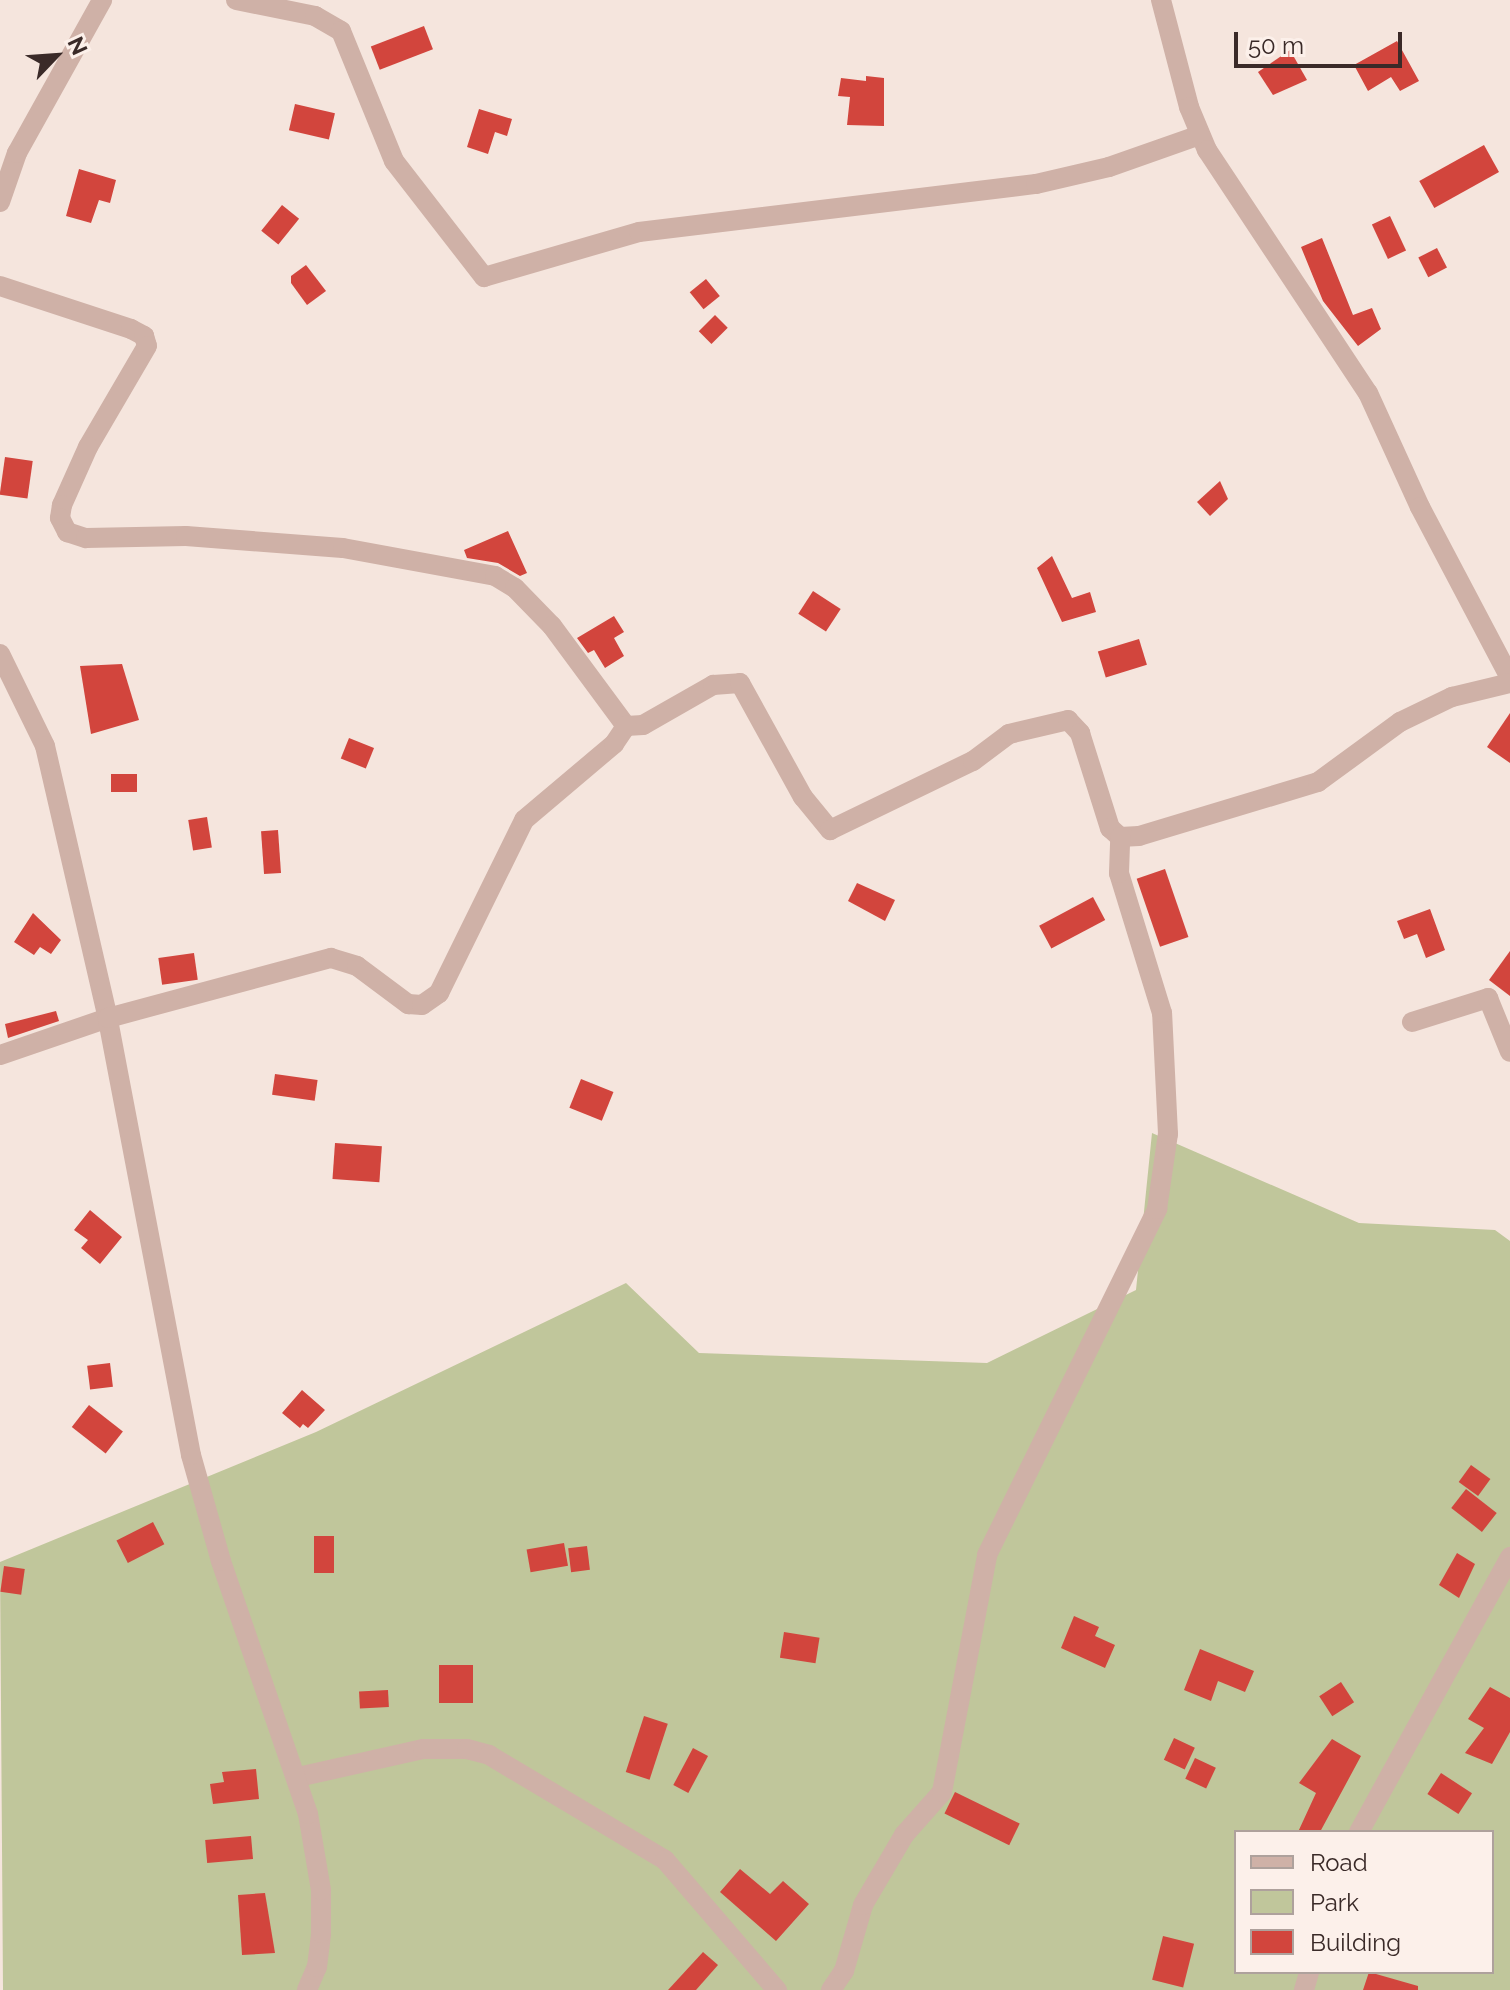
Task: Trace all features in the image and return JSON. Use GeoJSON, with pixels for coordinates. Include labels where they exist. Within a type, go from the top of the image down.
{"type":"FeatureCollection","features":[{"type":"Feature","properties":{"kind":"street"},"geometry":{"type":"LineString","coordinates":[[0,202],[17,153],[102,0]]}},
{"type":"Feature","properties":{"kind":"street"},"geometry":{"type":"LineString","coordinates":[[236,0],[315,16],[341,31],[394,161],[484,277],[639,232],[1036,184],[1109,167],[1200,135]]}},
{"type":"Feature","properties":{"kind":"street"},"geometry":{"type":"LineString","coordinates":[[1120,837],[1218,815],[1318,782],[1400,722],[1452,697],[1510,680],[1420,507],[1368,393],[1200,135],[1161,0]]}},
{"type":"Feature","properties":{"kind":"street"},"geometry":{"type":"LineString","coordinates":[[0,286],[131,329],[144,336],[147,346],[145,358],[93,438],[62,505],[60,518],[67,532],[86,538],[186,536],[343,548],[495,576],[515,588],[552,626],[626,726]]}},
{"type":"Feature","properties":{"kind":"street"},"geometry":{"type":"LineString","coordinates":[[0,654],[45,746],[108,1018],[191,1455],[221,1561],[298,1777],[321,1890],[317,1967],[307,1990]]}},
{"type":"Feature","properties":{"kind":"street"},"geometry":{"type":"LineString","coordinates":[[626,726],[643,725],[713,685],[734,680],[748,694],[803,797],[830,830],[973,761],[1009,734],[1068,720],[1080,733],[1110,828],[1120,837],[1119,873],[1162,1013],[1168,1134],[1157,1209],[987,1555],[942,1792],[904,1835],[863,1905],[844,1971],[831,1990]]}},
{"type":"Feature","properties":{"kind":"street"},"geometry":{"type":"LineString","coordinates":[[0,1055],[108,1018],[331,958],[357,966],[408,1004],[422,1005],[439,993],[524,820],[614,744],[626,726]]}},
{"type":"Feature","properties":{"kind":"street"},"geometry":{"type":"LineString","coordinates":[[1412,1022],[1488,998],[1510,1052]]}},
{"type":"Feature","properties":{"kind":"street"},"geometry":{"type":"LineString","coordinates":[[1360,1830],[1510,1557]]}},
{"type":"Feature","properties":{"kind":"street"},"geometry":{"type":"LineString","coordinates":[[298,1777],[423,1749],[467,1749],[489,1755],[665,1860],[777,1990]]}},
{"type":"Feature","properties":{"kind":"green space"},"geometry":{"type":"Polygon","coordinates":[[[1152,1133],[1359,1223],[1495,1230],[1510,1241],[1510,1990],[3,1990],[0,1562],[316,1432],[626,1283],[699,1353],[987,1363],[1136,1290],[1152,1133]]]}},
{"type":"Feature","properties":{"kind":"building"},"geometry":{"type":"Polygon","coordinates":[[[424,26],[433,49],[380,70],[371,46],[424,26]]]}},
{"type":"Feature","properties":{"kind":"building"},"geometry":{"type":"Polygon","coordinates":[[[1397,41],[1419,81],[1400,91],[1391,77],[1368,91],[1354,65],[1397,41]]]}},
{"type":"Feature","properties":{"kind":"building"},"geometry":{"type":"Polygon","coordinates":[[[1290,50],[1307,80],[1273,95],[1258,72],[1290,50]]]}},
{"type":"Feature","properties":{"kind":"building"},"geometry":{"type":"Polygon","coordinates":[[[866,76],[884,78],[884,126],[847,125],[850,97],[838,96],[841,78],[866,81],[866,76]]]}},
{"type":"Feature","properties":{"kind":"building"},"geometry":{"type":"Polygon","coordinates":[[[295,104],[335,113],[329,140],[289,130],[295,104]]]}},
{"type":"Feature","properties":{"kind":"building"},"geometry":{"type":"Polygon","coordinates":[[[479,109],[512,119],[507,136],[495,132],[488,154],[467,147],[479,109]]]}},
{"type":"Feature","properties":{"kind":"building"},"geometry":{"type":"Polygon","coordinates":[[[1484,145],[1499,172],[1434,208],[1419,181],[1484,145]]]}},
{"type":"Feature","properties":{"kind":"building"},"geometry":{"type":"Polygon","coordinates":[[[79,169],[116,180],[110,203],[99,200],[91,223],[66,216],[79,169]]]}},
{"type":"Feature","properties":{"kind":"building"},"geometry":{"type":"Polygon","coordinates":[[[282,205],[299,219],[278,244],[261,231],[282,205]]]}},
{"type":"Feature","properties":{"kind":"building"},"geometry":{"type":"Polygon","coordinates":[[[1390,216],[1406,250],[1388,259],[1372,224],[1390,216]]]}},
{"type":"Feature","properties":{"kind":"building"},"geometry":{"type":"Polygon","coordinates":[[[1322,238],[1353,315],[1372,308],[1381,329],[1358,346],[1323,301],[1301,247],[1322,238]]]}},
{"type":"Feature","properties":{"kind":"building"},"geometry":{"type":"Polygon","coordinates":[[[1437,248],[1447,268],[1428,277],[1418,258],[1437,248]]]}},
{"type":"Feature","properties":{"kind":"building"},"geometry":{"type":"Polygon","coordinates":[[[306,265],[326,291],[307,305],[291,283],[291,276],[306,265]]]}},
{"type":"Feature","properties":{"kind":"building"},"geometry":{"type":"Polygon","coordinates":[[[706,279],[720,296],[704,309],[690,292],[706,279]]]}},
{"type":"Feature","properties":{"kind":"building"},"geometry":{"type":"Polygon","coordinates":[[[715,315],[728,328],[711,344],[699,331],[715,315]]]}},
{"type":"Feature","properties":{"kind":"building"},"geometry":{"type":"Polygon","coordinates":[[[5,457],[33,461],[27,499],[0,495],[5,457]]]}},
{"type":"Feature","properties":{"kind":"building"},"geometry":{"type":"Polygon","coordinates":[[[1220,481],[1228,499],[1210,516],[1197,502],[1220,481]]]}},
{"type":"Feature","properties":{"kind":"building"},"geometry":{"type":"Polygon","coordinates":[[[508,531],[527,573],[520,576],[498,563],[467,558],[464,550],[508,531]]]}},
{"type":"Feature","properties":{"kind":"building"},"geometry":{"type":"Polygon","coordinates":[[[1052,556],[1072,598],[1090,592],[1096,612],[1062,622],[1037,568],[1052,556]]]}},
{"type":"Feature","properties":{"kind":"building"},"geometry":{"type":"Polygon","coordinates":[[[813,591],[841,609],[826,632],[798,614],[813,591]]]}},
{"type":"Feature","properties":{"kind":"building"},"geometry":{"type":"Polygon","coordinates":[[[614,616],[624,632],[614,638],[624,656],[605,668],[594,650],[588,653],[577,638],[614,616]]]}},
{"type":"Feature","properties":{"kind":"building"},"geometry":{"type":"Polygon","coordinates":[[[1139,639],[1147,665],[1106,677],[1098,652],[1139,639]]]}},
{"type":"Feature","properties":{"kind":"building"},"geometry":{"type":"Polygon","coordinates":[[[122,664],[139,720],[91,734],[80,666],[122,664]]]}},
{"type":"Feature","properties":{"kind":"building"},"geometry":{"type":"Polygon","coordinates":[[[1510,713],[1510,763],[1487,747],[1510,713]]]}},
{"type":"Feature","properties":{"kind":"building"},"geometry":{"type":"Polygon","coordinates":[[[349,738],[374,748],[366,769],[341,758],[349,738]]]}},
{"type":"Feature","properties":{"kind":"building"},"geometry":{"type":"Polygon","coordinates":[[[111,774],[137,774],[137,792],[111,792],[111,774]]]}},
{"type":"Feature","properties":{"kind":"building"},"geometry":{"type":"Polygon","coordinates":[[[207,817],[212,848],[193,851],[188,820],[207,817]]]}},
{"type":"Feature","properties":{"kind":"building"},"geometry":{"type":"Polygon","coordinates":[[[278,830],[281,873],[264,874],[261,831],[278,830]]]}},
{"type":"Feature","properties":{"kind":"building"},"geometry":{"type":"Polygon","coordinates":[[[1165,869],[1188,937],[1160,947],[1137,879],[1165,869]]]}},
{"type":"Feature","properties":{"kind":"building"},"geometry":{"type":"Polygon","coordinates":[[[857,883],[895,900],[885,921],[848,901],[857,883]]]}},
{"type":"Feature","properties":{"kind":"building"},"geometry":{"type":"Polygon","coordinates":[[[1093,897],[1105,920],[1051,949],[1039,926],[1093,897]]]}},
{"type":"Feature","properties":{"kind":"building"},"geometry":{"type":"Polygon","coordinates":[[[1430,909],[1445,950],[1426,958],[1417,934],[1404,939],[1397,921],[1430,909]]]}},
{"type":"Feature","properties":{"kind":"building"},"geometry":{"type":"Polygon","coordinates":[[[33,913],[61,940],[51,954],[40,947],[34,955],[14,942],[33,913]]]}},
{"type":"Feature","properties":{"kind":"building"},"geometry":{"type":"Polygon","coordinates":[[[1510,951],[1510,996],[1489,980],[1510,951]]]}},
{"type":"Feature","properties":{"kind":"building"},"geometry":{"type":"Polygon","coordinates":[[[194,953],[198,980],[162,985],[158,958],[194,953]]]}},
{"type":"Feature","properties":{"kind":"building"},"geometry":{"type":"Polygon","coordinates":[[[56,1011],[59,1021],[8,1038],[5,1024],[56,1011]]]}},
{"type":"Feature","properties":{"kind":"building"},"geometry":{"type":"Polygon","coordinates":[[[275,1074],[318,1080],[315,1101],[272,1095],[275,1074]]]}},
{"type":"Feature","properties":{"kind":"building"},"geometry":{"type":"Polygon","coordinates":[[[581,1079],[613,1092],[602,1121],[569,1108],[581,1079]]]}},
{"type":"Feature","properties":{"kind":"building"},"geometry":{"type":"Polygon","coordinates":[[[335,1143],[382,1146],[379,1182],[332,1179],[335,1143]]]}},
{"type":"Feature","properties":{"kind":"building"},"geometry":{"type":"Polygon","coordinates":[[[90,1210],[122,1237],[100,1264],[81,1248],[88,1240],[74,1230],[90,1210]]]}},
{"type":"Feature","properties":{"kind":"building"},"geometry":{"type":"Polygon","coordinates":[[[110,1363],[113,1387],[90,1390],[87,1366],[110,1363]]]}},
{"type":"Feature","properties":{"kind":"building"},"geometry":{"type":"Polygon","coordinates":[[[302,1390],[325,1410],[308,1428],[303,1424],[300,1428],[282,1413],[302,1390]]]}},
{"type":"Feature","properties":{"kind":"building"},"geometry":{"type":"Polygon","coordinates":[[[89,1405],[123,1431],[106,1454],[72,1427],[89,1405]]]}},
{"type":"Feature","properties":{"kind":"building"},"geometry":{"type":"Polygon","coordinates":[[[1471,1465],[1490,1479],[1478,1496],[1459,1482],[1471,1465]]]}},
{"type":"Feature","properties":{"kind":"building"},"geometry":{"type":"Polygon","coordinates":[[[1466,1489],[1497,1513],[1482,1532],[1451,1508],[1466,1489]]]}},
{"type":"Feature","properties":{"kind":"building"},"geometry":{"type":"Polygon","coordinates":[[[153,1522],[164,1544],[128,1563],[116,1541],[153,1522]]]}},
{"type":"Feature","properties":{"kind":"building"},"geometry":{"type":"Polygon","coordinates":[[[314,1536],[334,1536],[334,1573],[314,1573],[314,1536]]]}},
{"type":"Feature","properties":{"kind":"building"},"geometry":{"type":"Polygon","coordinates":[[[564,1543],[568,1566],[531,1572],[527,1550],[564,1543]]]}},
{"type":"Feature","properties":{"kind":"building"},"geometry":{"type":"Polygon","coordinates":[[[587,1546],[590,1570],[571,1572],[568,1548],[587,1546]]]}},
{"type":"Feature","properties":{"kind":"building"},"geometry":{"type":"Polygon","coordinates":[[[1457,1553],[1475,1564],[1459,1598],[1439,1585],[1457,1553]]]}},
{"type":"Feature","properties":{"kind":"building"},"geometry":{"type":"Polygon","coordinates":[[[4,1566],[25,1569],[21,1595],[0,1592],[4,1566]]]}},
{"type":"Feature","properties":{"kind":"building"},"geometry":{"type":"Polygon","coordinates":[[[1074,1616],[1099,1627],[1095,1636],[1115,1645],[1105,1668],[1061,1648],[1074,1616]]]}},
{"type":"Feature","properties":{"kind":"building"},"geometry":{"type":"Polygon","coordinates":[[[784,1632],[820,1638],[815,1663],[780,1658],[784,1632]]]}},
{"type":"Feature","properties":{"kind":"building"},"geometry":{"type":"Polygon","coordinates":[[[1200,1649],[1254,1671],[1245,1692],[1218,1681],[1211,1701],[1184,1690],[1200,1649]]]}},
{"type":"Feature","properties":{"kind":"building"},"geometry":{"type":"Polygon","coordinates":[[[439,1665],[473,1665],[473,1703],[439,1703],[439,1665]]]}},
{"type":"Feature","properties":{"kind":"building"},"geometry":{"type":"Polygon","coordinates":[[[1341,1682],[1354,1702],[1332,1716],[1319,1696],[1341,1682]]]}},
{"type":"Feature","properties":{"kind":"building"},"geometry":{"type":"Polygon","coordinates":[[[1490,1687],[1510,1698],[1510,1732],[1492,1764],[1465,1753],[1484,1728],[1468,1719],[1490,1687]]]}},
{"type":"Feature","properties":{"kind":"building"},"geometry":{"type":"Polygon","coordinates":[[[388,1690],[389,1707],[360,1708],[359,1692],[388,1690]]]}},
{"type":"Feature","properties":{"kind":"building"},"geometry":{"type":"Polygon","coordinates":[[[644,1716],[668,1724],[650,1780],[626,1772],[644,1716]]]}},
{"type":"Feature","properties":{"kind":"building"},"geometry":{"type":"Polygon","coordinates":[[[1174,1738],[1195,1748],[1185,1769],[1164,1760],[1174,1738]]]}},
{"type":"Feature","properties":{"kind":"building"},"geometry":{"type":"Polygon","coordinates":[[[1332,1739],[1361,1756],[1321,1830],[1299,1830],[1316,1793],[1299,1783],[1332,1739]]]}},
{"type":"Feature","properties":{"kind":"building"},"geometry":{"type":"Polygon","coordinates":[[[693,1748],[708,1756],[688,1793],[673,1785],[693,1748]]]}},
{"type":"Feature","properties":{"kind":"building"},"geometry":{"type":"Polygon","coordinates":[[[1195,1758],[1216,1768],[1206,1789],[1185,1779],[1195,1758]]]}},
{"type":"Feature","properties":{"kind":"building"},"geometry":{"type":"Polygon","coordinates":[[[256,1769],[259,1799],[213,1804],[210,1784],[224,1782],[222,1772],[256,1769]]]}},
{"type":"Feature","properties":{"kind":"building"},"geometry":{"type":"Polygon","coordinates":[[[1441,1773],[1472,1793],[1458,1814],[1427,1794],[1441,1773]]]}},
{"type":"Feature","properties":{"kind":"building"},"geometry":{"type":"Polygon","coordinates":[[[955,1792],[1020,1824],[1009,1845],[944,1814],[955,1792]]]}},
{"type":"Feature","properties":{"kind":"building"},"geometry":{"type":"Polygon","coordinates":[[[251,1836],[253,1859],[207,1863],[205,1840],[251,1836]]]}},
{"type":"Feature","properties":{"kind":"building"},"geometry":{"type":"Polygon","coordinates":[[[740,1869],[770,1894],[783,1881],[809,1904],[776,1941],[720,1892],[740,1869]]]}},
{"type":"Feature","properties":{"kind":"building"},"geometry":{"type":"Polygon","coordinates":[[[265,1893],[275,1953],[242,1955],[238,1895],[265,1893]]]}},
{"type":"Feature","properties":{"kind":"building"},"geometry":{"type":"Polygon","coordinates":[[[1163,1936],[1194,1944],[1183,1987],[1152,1980],[1163,1936]]]}},
{"type":"Feature","properties":{"kind":"building"},"geometry":{"type":"Polygon","coordinates":[[[703,1952],[718,1965],[696,1990],[668,1990],[703,1952]]]}},
{"type":"Feature","properties":{"kind":"building"},"geometry":{"type":"Polygon","coordinates":[[[1368,1974],[1418,1986],[1418,1990],[1363,1990],[1368,1974]]]}}]}
